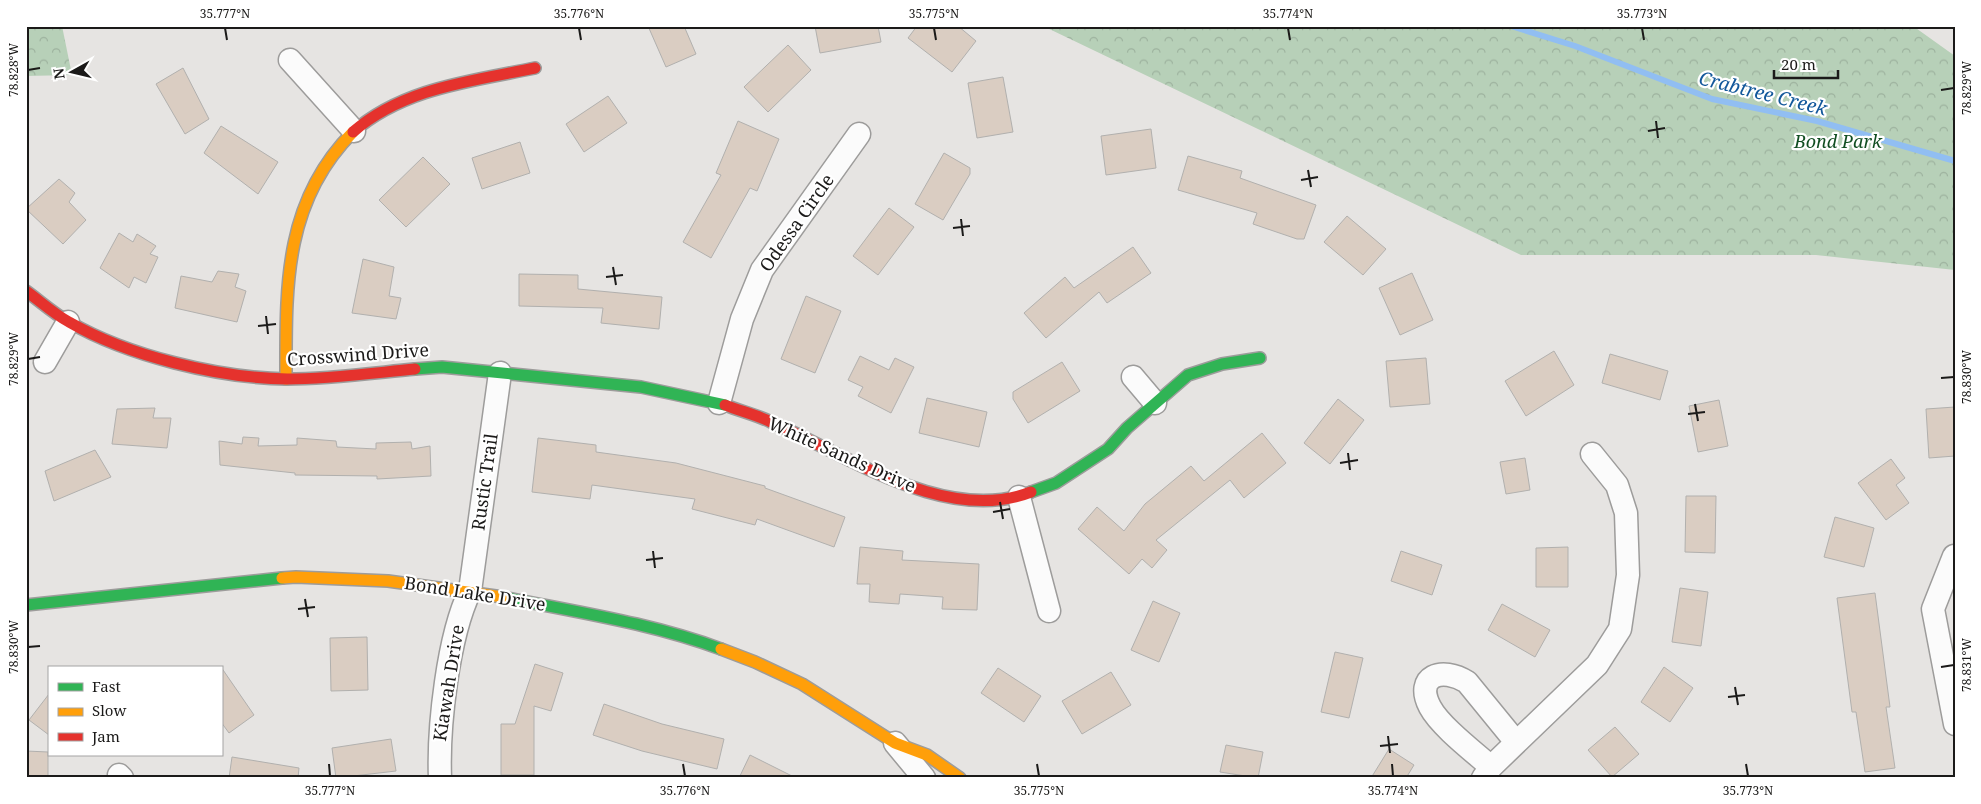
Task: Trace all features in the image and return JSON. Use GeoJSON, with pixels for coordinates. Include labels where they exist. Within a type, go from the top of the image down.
{"type":"FeatureCollection","features":[{"type":"Feature","properties":{"kind":"street"},"geometry":{"type":"LineString","coordinates":[[290,60],[354,131]]}},
{"type":"Feature","properties":{"kind":"street"},"geometry":{"type":"LineString","coordinates":[[286,378],[286,308],[294,234],[305,204],[317,180],[354,131],[389,109],[425,93],[535,68]]}},
{"type":"Feature","properties":{"kind":"street","name":"Odessa Circle"},"geometry":{"type":"LineString","coordinates":[[719,403],[742,319],[762,270],[859,134]]}},
{"type":"Feature","properties":{"kind":"street","name":"Crosswind Drive"},"geometry":{"type":"LineString","coordinates":[[26,292],[68,322],[108,340],[174,363],[225,373],[286,378],[334,377],[442,367],[500,373]]}},
{"type":"Feature","properties":{"kind":"street"},"geometry":{"type":"LineString","coordinates":[[45,362],[68,322]]}},
{"type":"Feature","properties":{"kind":"street","name":"White Sands Drive"},"geometry":{"type":"LineString","coordinates":[[500,373],[641,387],[719,403],[770,422],[905,486],[935,495],[985,500],[1019,497],[1056,484],[1108,449],[1155,403],[1188,375],[1222,364],[1260,358]]}},
{"type":"Feature","properties":{"kind":"street","name":"Rustic Trail"},"geometry":{"type":"LineString","coordinates":[[470,591],[500,373]]}},
{"type":"Feature","properties":{"kind":"street"},"geometry":{"type":"LineString","coordinates":[[1133,377],[1155,403]]}},
{"type":"Feature","properties":{"kind":"street"},"geometry":{"type":"LineString","coordinates":[[1516,742],[1466,682],[1446,672],[1436,674],[1430,679],[1426,690],[1431,708],[1487,773],[1516,742],[1597,665],[1620,629],[1628,575],[1626,513],[1617,485],[1592,454]]}},
{"type":"Feature","properties":{"kind":"street"},"geometry":{"type":"LineString","coordinates":[[1019,497],[1049,610]]}},
{"type":"Feature","properties":{"kind":"street"},"geometry":{"type":"LineString","coordinates":[[1954,556],[1933,609],[1955,724]]}},
{"type":"Feature","properties":{"kind":"street","name":"Bond Lake Drive"},"geometry":{"type":"LineString","coordinates":[[26,605],[296,577],[388,580],[470,591],[620,620],[693,639],[755,662],[802,684],[896,743],[927,755],[960,778]]}},
{"type":"Feature","properties":{"kind":"street","name":"Kiawah Drive"},"geometry":{"type":"LineString","coordinates":[[440,778],[439,751],[447,682],[461,609],[470,591]]}},
{"type":"Feature","properties":{"kind":"street","name":"Bond Lake Drive"},"geometry":{"type":"LineString","coordinates":[[896,743],[924,778]]}},
{"type":"Feature","properties":{"kind":"green space"},"geometry":{"type":"Polygon","coordinates":[[[26,26],[62,26],[72,75],[26,76],[26,26]]]}},
{"type":"Feature","properties":{"kind":"green space","name":"Bond Park"},"geometry":{"type":"Polygon","coordinates":[[[1043,26],[1913,26],[1955,56],[1955,270],[1816,255],[1521,255],[1043,26]]]}},
{"type":"Feature","properties":{"kind":"building"},"geometry":{"type":"Polygon","coordinates":[[[648,26],[684,26],[696,54],[666,67],[648,26]]]}},
{"type":"Feature","properties":{"kind":"building"},"geometry":{"type":"Polygon","coordinates":[[[815,26],[878,26],[881,42],[820,53],[815,26]]]}},
{"type":"Feature","properties":{"kind":"building"},"geometry":{"type":"Polygon","coordinates":[[[917,26],[958,26],[976,41],[952,72],[908,38],[917,26]]]}},
{"type":"Feature","properties":{"kind":"building"},"geometry":{"type":"Polygon","coordinates":[[[788,45],[811,70],[768,112],[744,87],[788,45]]]}},
{"type":"Feature","properties":{"kind":"building"},"geometry":{"type":"Polygon","coordinates":[[[183,68],[209,119],[185,134],[156,84],[183,68]]]}},
{"type":"Feature","properties":{"kind":"building"},"geometry":{"type":"Polygon","coordinates":[[[1003,77],[1013,132],[977,138],[968,83],[1003,77]]]}},
{"type":"Feature","properties":{"kind":"building"},"geometry":{"type":"Polygon","coordinates":[[[608,96],[627,123],[584,152],[566,124],[608,96]]]}},
{"type":"Feature","properties":{"kind":"building"},"geometry":{"type":"Polygon","coordinates":[[[738,121],[779,139],[757,191],[750,188],[711,258],[683,242],[721,175],[716,173],[738,121]]]}},
{"type":"Feature","properties":{"kind":"building"},"geometry":{"type":"Polygon","coordinates":[[[221,126],[278,162],[258,194],[204,153],[221,126]]]}},
{"type":"Feature","properties":{"kind":"building"},"geometry":{"type":"Polygon","coordinates":[[[1151,129],[1156,168],[1106,175],[1101,136],[1151,129]]]}},
{"type":"Feature","properties":{"kind":"building"},"geometry":{"type":"Polygon","coordinates":[[[520,142],[530,173],[482,189],[472,158],[520,142]]]}},
{"type":"Feature","properties":{"kind":"building"},"geometry":{"type":"Polygon","coordinates":[[[944,153],[970,168],[970,174],[943,220],[915,204],[944,153]]]}},
{"type":"Feature","properties":{"kind":"building"},"geometry":{"type":"Polygon","coordinates":[[[1188,156],[1242,171],[1240,178],[1316,205],[1304,239],[1297,239],[1253,224],[1257,213],[1178,190],[1188,156]]]}},
{"type":"Feature","properties":{"kind":"building"},"geometry":{"type":"Polygon","coordinates":[[[423,157],[450,184],[406,227],[379,200],[423,157]]]}},
{"type":"Feature","properties":{"kind":"building"},"geometry":{"type":"Polygon","coordinates":[[[59,179],[75,193],[69,202],[86,220],[63,244],[26,209],[59,179]]]}},
{"type":"Feature","properties":{"kind":"building"},"geometry":{"type":"Polygon","coordinates":[[[889,208],[914,227],[878,275],[853,256],[889,208]]]}},
{"type":"Feature","properties":{"kind":"building"},"geometry":{"type":"Polygon","coordinates":[[[1347,216],[1386,249],[1363,275],[1324,242],[1347,216]]]}},
{"type":"Feature","properties":{"kind":"building"},"geometry":{"type":"Polygon","coordinates":[[[119,233],[133,242],[137,234],[156,246],[150,254],[158,257],[146,283],[134,277],[129,288],[100,268],[119,233]]]}},
{"type":"Feature","properties":{"kind":"building"},"geometry":{"type":"Polygon","coordinates":[[[1133,247],[1151,273],[1107,303],[1099,292],[1046,338],[1024,313],[1065,277],[1074,288],[1133,247]]]}},
{"type":"Feature","properties":{"kind":"building"},"geometry":{"type":"Polygon","coordinates":[[[363,259],[394,267],[389,296],[401,298],[396,319],[352,313],[363,259]]]}},
{"type":"Feature","properties":{"kind":"building"},"geometry":{"type":"Polygon","coordinates":[[[218,271],[239,274],[235,287],[246,291],[237,322],[175,308],[181,276],[212,282],[218,271]]]}},
{"type":"Feature","properties":{"kind":"building"},"geometry":{"type":"Polygon","coordinates":[[[1412,273],[1433,320],[1400,335],[1379,288],[1412,273]]]}},
{"type":"Feature","properties":{"kind":"building"},"geometry":{"type":"Polygon","coordinates":[[[519,274],[578,275],[578,289],[662,297],[659,329],[601,323],[603,308],[519,306],[519,274]]]}},
{"type":"Feature","properties":{"kind":"building"},"geometry":{"type":"Polygon","coordinates":[[[806,296],[841,311],[815,373],[781,359],[806,296]]]}},
{"type":"Feature","properties":{"kind":"building"},"geometry":{"type":"Polygon","coordinates":[[[1554,351],[1574,385],[1526,416],[1505,381],[1554,351]]]}},
{"type":"Feature","properties":{"kind":"building"},"geometry":{"type":"Polygon","coordinates":[[[1610,354],[1668,371],[1660,400],[1602,383],[1610,354]]]}},
{"type":"Feature","properties":{"kind":"building"},"geometry":{"type":"Polygon","coordinates":[[[860,356],[889,370],[895,358],[914,367],[891,413],[858,396],[863,387],[848,380],[860,356]]]}},
{"type":"Feature","properties":{"kind":"building"},"geometry":{"type":"Polygon","coordinates":[[[1426,358],[1430,404],[1390,407],[1386,361],[1426,358]]]}},
{"type":"Feature","properties":{"kind":"building"},"geometry":{"type":"Polygon","coordinates":[[[1062,362],[1080,391],[1028,423],[1013,399],[1013,392],[1062,362]]]}},
{"type":"Feature","properties":{"kind":"building"},"geometry":{"type":"Polygon","coordinates":[[[927,398],[987,412],[979,447],[919,433],[927,398]]]}},
{"type":"Feature","properties":{"kind":"building"},"geometry":{"type":"Polygon","coordinates":[[[1338,399],[1364,420],[1330,464],[1304,443],[1338,399]]]}},
{"type":"Feature","properties":{"kind":"building"},"geometry":{"type":"Polygon","coordinates":[[[1719,400],[1728,446],[1698,452],[1689,406],[1719,400]]]}},
{"type":"Feature","properties":{"kind":"building"},"geometry":{"type":"Polygon","coordinates":[[[1955,407],[1955,456],[1929,458],[1926,409],[1955,407]]]}},
{"type":"Feature","properties":{"kind":"building"},"geometry":{"type":"Polygon","coordinates":[[[155,408],[153,418],[171,418],[167,448],[112,444],[117,409],[155,408]]]}},
{"type":"Feature","properties":{"kind":"building"},"geometry":{"type":"Polygon","coordinates":[[[1262,433],[1286,463],[1244,498],[1230,480],[1156,540],[1167,550],[1152,568],[1142,559],[1129,574],[1078,529],[1097,507],[1124,531],[1145,504],[1191,466],[1204,481],[1262,433]]]}},
{"type":"Feature","properties":{"kind":"building"},"geometry":{"type":"Polygon","coordinates":[[[243,437],[259,438],[258,446],[297,445],[297,438],[336,441],[337,447],[376,449],[376,443],[411,442],[412,449],[430,446],[431,476],[377,479],[377,476],[295,475],[295,473],[220,465],[219,441],[242,444],[243,437]]]}},
{"type":"Feature","properties":{"kind":"building"},"geometry":{"type":"Polygon","coordinates":[[[538,438],[596,445],[596,452],[676,463],[765,486],[765,488],[845,517],[834,547],[757,519],[755,525],[692,509],[695,499],[592,485],[590,499],[532,492],[538,438]]]}},
{"type":"Feature","properties":{"kind":"building"},"geometry":{"type":"Polygon","coordinates":[[[95,450],[111,477],[54,501],[45,471],[95,450]]]}},
{"type":"Feature","properties":{"kind":"building"},"geometry":{"type":"Polygon","coordinates":[[[1525,458],[1530,490],[1506,494],[1500,462],[1525,458]]]}},
{"type":"Feature","properties":{"kind":"building"},"geometry":{"type":"Polygon","coordinates":[[[1891,459],[1905,478],[1896,485],[1909,503],[1886,520],[1858,483],[1891,459]]]}},
{"type":"Feature","properties":{"kind":"building"},"geometry":{"type":"Polygon","coordinates":[[[1686,496],[1716,496],[1715,553],[1685,552],[1686,496]]]}},
{"type":"Feature","properties":{"kind":"building"},"geometry":{"type":"Polygon","coordinates":[[[1835,517],[1874,528],[1864,567],[1824,557],[1835,517]]]}},
{"type":"Feature","properties":{"kind":"building"},"geometry":{"type":"Polygon","coordinates":[[[860,547],[903,551],[902,560],[979,564],[977,610],[942,609],[943,597],[900,594],[899,604],[869,602],[870,584],[857,584],[860,547]]]}},
{"type":"Feature","properties":{"kind":"building"},"geometry":{"type":"Polygon","coordinates":[[[1568,547],[1568,587],[1536,587],[1536,548],[1568,547]]]}},
{"type":"Feature","properties":{"kind":"building"},"geometry":{"type":"Polygon","coordinates":[[[1401,551],[1442,565],[1432,595],[1391,581],[1401,551]]]}},
{"type":"Feature","properties":{"kind":"building"},"geometry":{"type":"Polygon","coordinates":[[[1680,588],[1708,592],[1701,646],[1672,642],[1680,588]]]}},
{"type":"Feature","properties":{"kind":"building"},"geometry":{"type":"Polygon","coordinates":[[[1875,593],[1890,707],[1886,707],[1895,768],[1865,772],[1856,712],[1852,712],[1837,598],[1875,593]]]}},
{"type":"Feature","properties":{"kind":"building"},"geometry":{"type":"Polygon","coordinates":[[[1153,601],[1180,613],[1159,662],[1131,650],[1153,601]]]}},
{"type":"Feature","properties":{"kind":"building"},"geometry":{"type":"Polygon","coordinates":[[[1502,604],[1550,630],[1535,657],[1488,630],[1502,604]]]}},
{"type":"Feature","properties":{"kind":"building"},"geometry":{"type":"Polygon","coordinates":[[[367,637],[368,690],[331,691],[330,638],[367,637]]]}},
{"type":"Feature","properties":{"kind":"building"},"geometry":{"type":"Polygon","coordinates":[[[1335,652],[1363,658],[1349,718],[1321,712],[1335,652]]]}},
{"type":"Feature","properties":{"kind":"building"},"geometry":{"type":"Polygon","coordinates":[[[535,664],[563,673],[551,711],[534,706],[534,775],[501,775],[501,724],[515,724],[535,664]]]}},
{"type":"Feature","properties":{"kind":"building"},"geometry":{"type":"Polygon","coordinates":[[[1664,667],[1693,688],[1670,722],[1641,702],[1664,667]]]}},
{"type":"Feature","properties":{"kind":"building"},"geometry":{"type":"Polygon","coordinates":[[[222,668],[254,715],[229,733],[222,723],[222,668]]]}},
{"type":"Feature","properties":{"kind":"building"},"geometry":{"type":"Polygon","coordinates":[[[998,668],[1041,696],[1024,722],[981,693],[998,668]]]}},
{"type":"Feature","properties":{"kind":"building"},"geometry":{"type":"Polygon","coordinates":[[[1111,672],[1131,705],[1082,734],[1062,701],[1111,672]]]}},
{"type":"Feature","properties":{"kind":"building"},"geometry":{"type":"Polygon","coordinates":[[[48,695],[48,734],[29,720],[48,695]]]}},
{"type":"Feature","properties":{"kind":"building"},"geometry":{"type":"Polygon","coordinates":[[[604,704],[662,724],[724,739],[717,769],[642,751],[593,735],[604,704]]]}},
{"type":"Feature","properties":{"kind":"building"},"geometry":{"type":"Polygon","coordinates":[[[1615,727],[1639,754],[1612,777],[1588,750],[1615,727]]]}},
{"type":"Feature","properties":{"kind":"building"},"geometry":{"type":"Polygon","coordinates":[[[391,739],[396,771],[336,778],[332,748],[391,739]]]}},
{"type":"Feature","properties":{"kind":"building"},"geometry":{"type":"Polygon","coordinates":[[[1226,745],[1263,752],[1258,778],[1220,772],[1226,745]]]}},
{"type":"Feature","properties":{"kind":"building"},"geometry":{"type":"Polygon","coordinates":[[[1389,749],[1414,765],[1406,778],[1371,778],[1389,749]]]}},
{"type":"Feature","properties":{"kind":"building"},"geometry":{"type":"Polygon","coordinates":[[[26,751],[48,752],[48,778],[26,778],[26,751]]]}},
{"type":"Feature","properties":{"kind":"building"},"geometry":{"type":"Polygon","coordinates":[[[750,755],[796,778],[739,778],[750,755]]]}},
{"type":"Feature","properties":{"kind":"building"},"geometry":{"type":"Polygon","coordinates":[[[232,757],[299,768],[298,778],[229,778],[232,757]]]}},
{"type":"Feature","properties":{"kind":"waterway","name":"Crabtree Creek"},"geometry":{"type":"LineString","coordinates":[[1511,26],[1575,46],[1712,99],[1817,121],[1955,161]]}},
{"type":"Feature","properties":{"kind":"traffic: fast"},"geometry":{"type":"LineString","coordinates":[[1031,492],[1056,483],[1108,449],[1127,428],[1188,375],[1222,364],[1260,358]]}},
{"type":"Feature","properties":{"kind":"traffic: fast"},"geometry":{"type":"LineString","coordinates":[[415,369],[442,367],[641,387],[725,405]]}},
{"type":"Feature","properties":{"kind":"traffic: fast"},"geometry":{"type":"LineString","coordinates":[[26,605],[282,578]]}},
{"type":"Feature","properties":{"kind":"traffic: fast"},"geometry":{"type":"LineString","coordinates":[[503,597],[641,625],[721,649]]}},
{"type":"Feature","properties":{"kind":"traffic: slow"},"geometry":{"type":"LineString","coordinates":[[286,379],[289,279],[293,248],[301,217],[313,187],[330,159],[353,132]]}},
{"type":"Feature","properties":{"kind":"traffic: slow"},"geometry":{"type":"LineString","coordinates":[[282,578],[388,581],[503,597]]}},
{"type":"Feature","properties":{"kind":"traffic: slow"},"geometry":{"type":"LineString","coordinates":[[721,649],[755,662],[802,684],[895,743],[927,755],[960,778]]}},
{"type":"Feature","properties":{"kind":"traffic: jam"},"geometry":{"type":"LineString","coordinates":[[353,132],[373,117],[394,105],[416,96],[463,82],[535,68]]}},
{"type":"Feature","properties":{"kind":"traffic: jam"},"geometry":{"type":"LineString","coordinates":[[26,291],[63,319],[118,345],[146,355],[204,369],[261,378],[287,379],[335,377],[415,369]]}},
{"type":"Feature","properties":{"kind":"traffic: jam"},"geometry":{"type":"LineString","coordinates":[[725,405],[766,420],[898,482],[931,493],[965,500],[999,500],[1031,492]]}}]}
